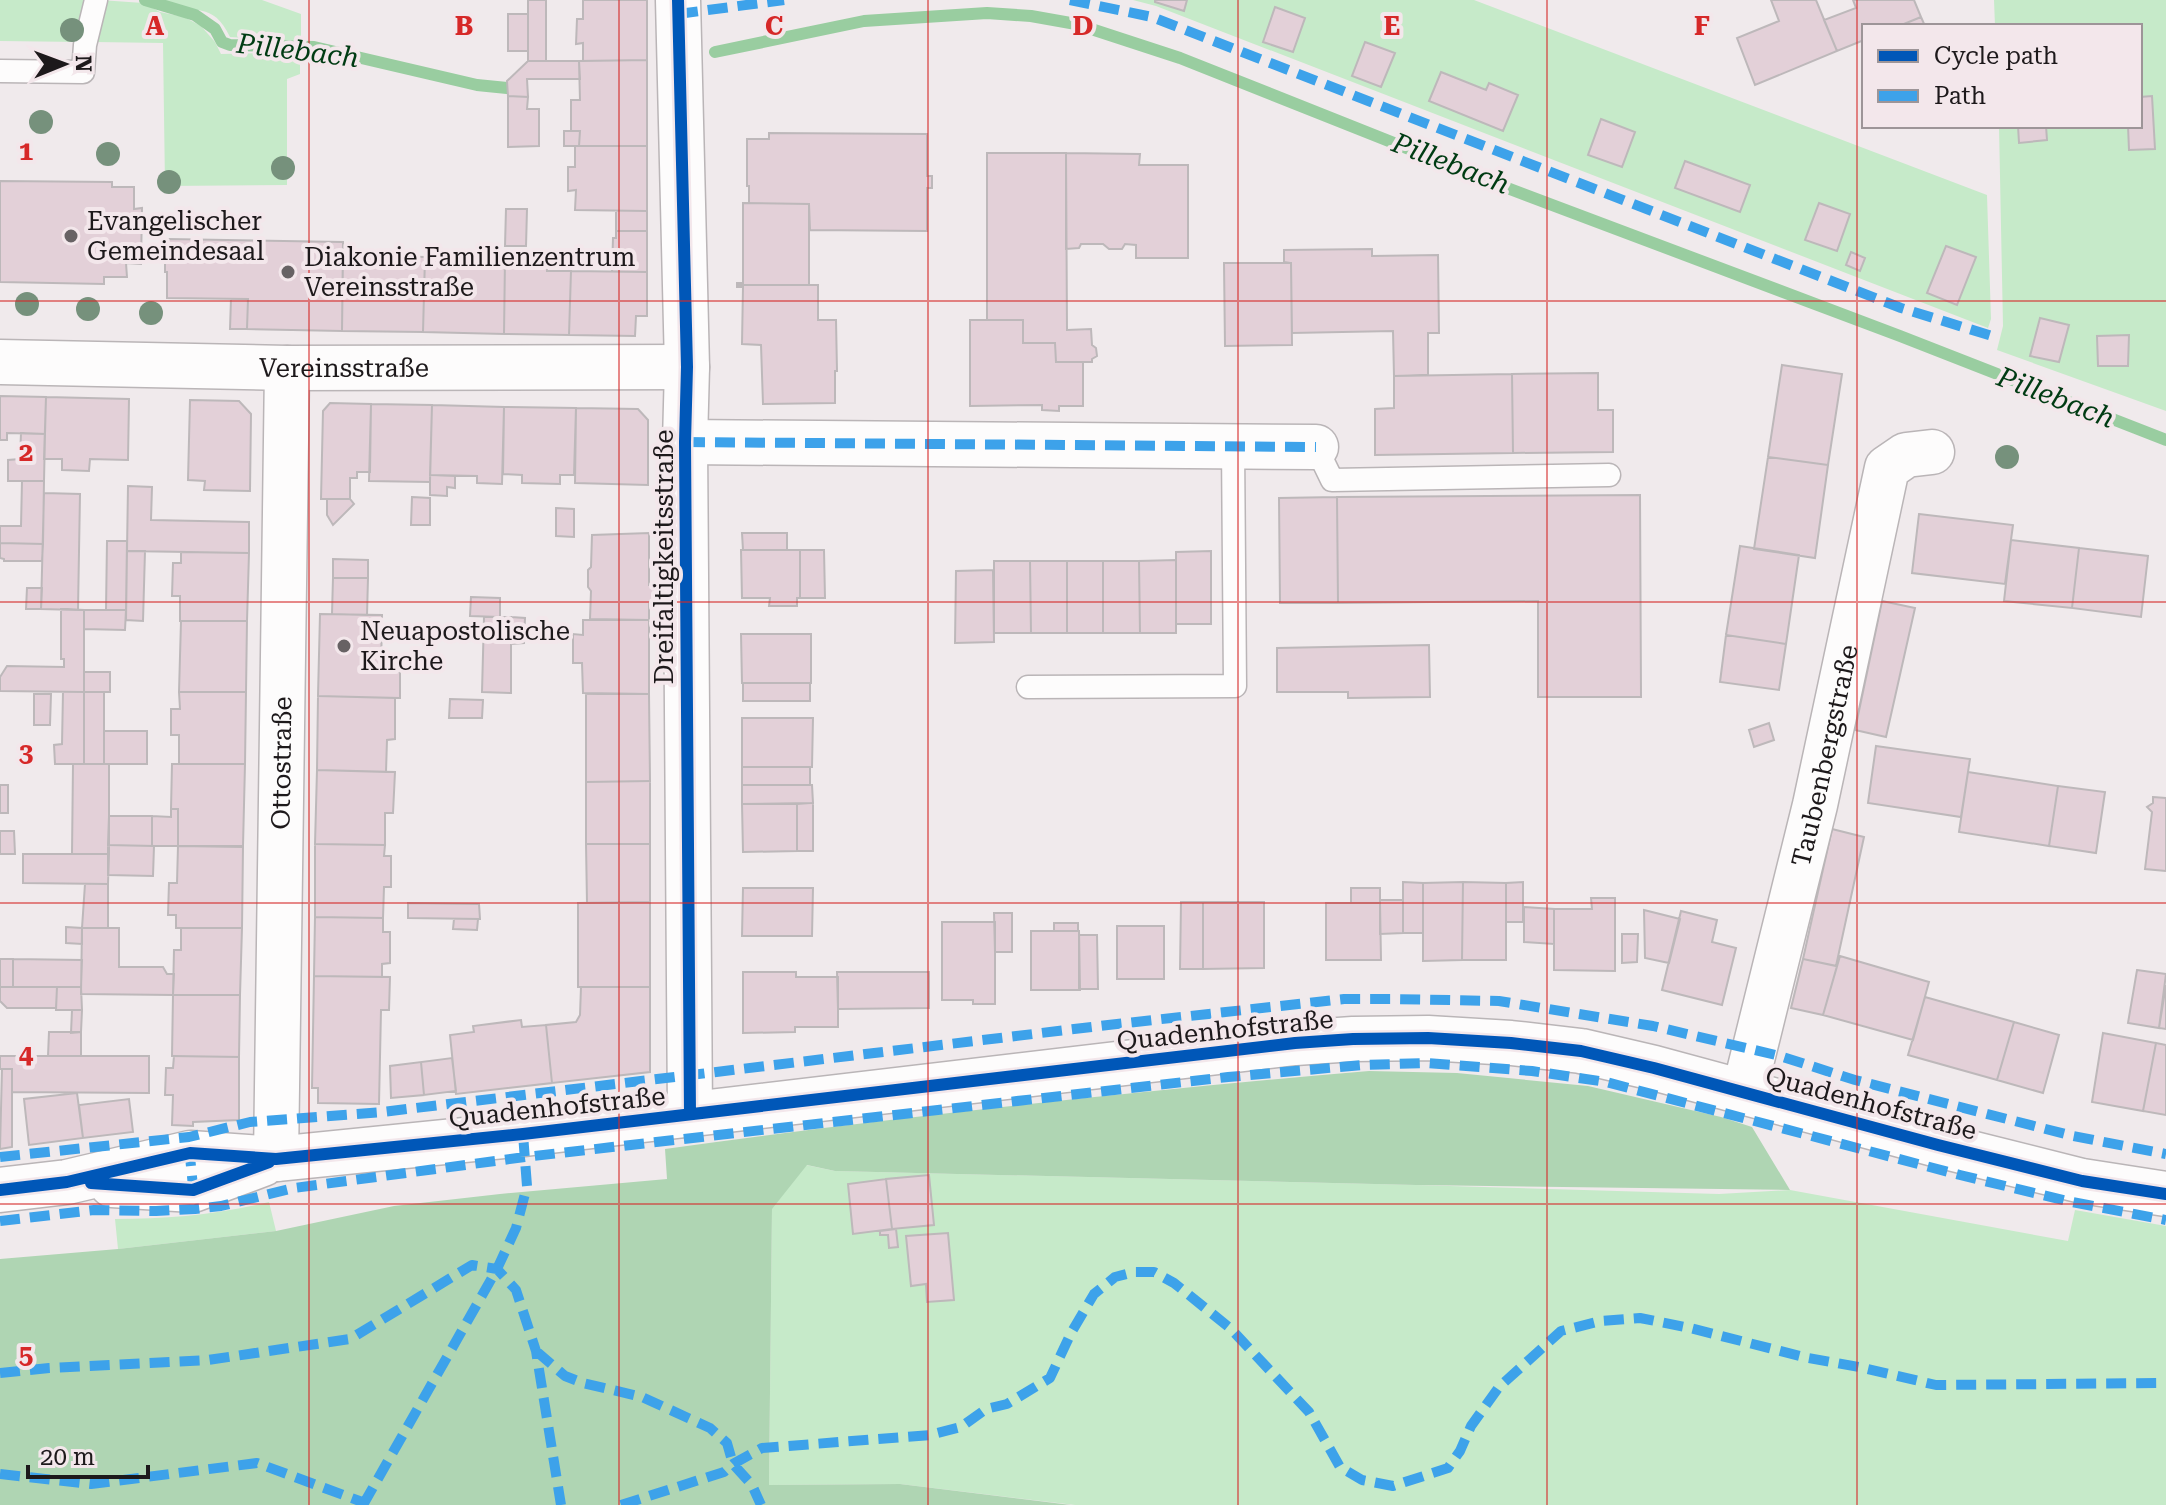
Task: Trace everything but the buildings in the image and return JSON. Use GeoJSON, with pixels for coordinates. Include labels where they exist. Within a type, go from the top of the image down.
{"type":"FeatureCollection","features":[{"type":"Feature","properties":{"kind":"street","name":"Dreifaltigkeitsstraße"},"geometry":{"type":"LineString","coordinates":[[678,0],[687,367],[690,1114]]}},
{"type":"Feature","properties":{"kind":"street","name":"Vereinsstraße"},"geometry":{"type":"LineString","coordinates":[[0,362],[287,368],[687,367]]}},
{"type":"Feature","properties":{"kind":"street","name":"Ottostraße"},"geometry":{"type":"LineString","coordinates":[[276,1159],[287,368]]}},
{"type":"Feature","properties":{"kind":"street","name":"Dreifaltigkeitsstraße"},"geometry":{"type":"LineString","coordinates":[[685,442],[1316,447]]}},
{"type":"Feature","properties":{"kind":"street","name":"Taubenbergstraße"},"geometry":{"type":"LineString","coordinates":[[1744,1092],[1815,805],[1887,468],[1906,455],[1932,452]]}},
{"type":"Feature","properties":{"kind":"street","name":"Quadenhofstraße"},"geometry":{"type":"LineString","coordinates":[[0,1190],[67,1182],[190,1153],[276,1159],[1280,1045],[1353,1039],[1428,1038],[1581,1051],[2082,1181],[2166,1194]]}},
{"type":"Feature","properties":{"kind":"lane"},"geometry":{"type":"LineString","coordinates":[[0,71],[83,72],[85,45],[96,0]]}},
{"type":"Feature","properties":{"kind":"lane"},"geometry":{"type":"LineString","coordinates":[[1028,687],[1235,686],[1233,446]]}},
{"type":"Feature","properties":{"kind":"lane"},"geometry":{"type":"LineString","coordinates":[[1316,447],[1332,480],[1609,475]]}},
{"type":"Feature","properties":{"kind":"green space"},"geometry":{"type":"Polygon","coordinates":[[[0,0],[91,0],[81,42],[0,41],[0,0]]]}},
{"type":"Feature","properties":{"kind":"green space"},"geometry":{"type":"Polygon","coordinates":[[[100,0],[143,3],[160,12],[184,17],[201,26],[221,54],[261,53],[300,57],[300,74],[287,79],[287,185],[165,186],[163,43],[95,42],[100,0]]]}},
{"type":"Feature","properties":{"kind":"green space"},"geometry":{"type":"Polygon","coordinates":[[[165,0],[262,0],[301,14],[301,41],[267,43],[230,37],[217,18],[209,13],[165,0]]]}},
{"type":"Feature","properties":{"kind":"green space"},"geometry":{"type":"Polygon","coordinates":[[[1133,0],[1474,0],[1987,195],[1991,319],[1988,328],[1156,6],[1133,0]]]}},
{"type":"Feature","properties":{"kind":"green space"},"geometry":{"type":"Polygon","coordinates":[[[1994,0],[2166,0],[2166,411],[1997,350],[2003,326],[1999,128],[2142,128],[2142,24],[1995,24],[1994,0]]]}},
{"type":"Feature","properties":{"kind":"green space"},"geometry":{"type":"Polygon","coordinates":[[[1369,1071],[1457,1073],[1588,1086],[1721,1117],[1752,1127],[1790,1190],[1416,1185],[835,1171],[807,1165],[772,1209],[769,1485],[900,1484],[1071,1505],[0,1505],[0,1259],[276,1231],[394,1206],[667,1179],[665,1149],[1017,1106],[1369,1071]]]}},
{"type":"Feature","properties":{"kind":"green space"},"geometry":{"type":"Polygon","coordinates":[[[806,1165],[835,1171],[1719,1194],[1790,1190],[2068,1241],[2075,1210],[2166,1226],[2166,1505],[1075,1505],[900,1484],[769,1485],[772,1208],[806,1165]]]}},
{"type":"Feature","properties":{"kind":"green space"},"geometry":{"type":"Polygon","coordinates":[[[269,1202],[276,1231],[118,1249],[115,1219],[192,1215],[269,1202]]]}},
{"type":"Feature","properties":{"kind":"waterway","name":"Pillebach"},"geometry":{"type":"LineString","coordinates":[[145,0],[195,15],[215,29],[222,42],[230,45],[314,47],[477,85],[507,88]]}},
{"type":"Feature","properties":{"kind":"waterway","name":"Pillebach"},"geometry":{"type":"LineString","coordinates":[[715,52],[864,21],[987,13],[1031,16],[1076,24],[1180,58],[1502,186],[2166,440]]}},
{"type":"Feature","properties":{"kind":"marked path"},"geometry":{"type":"LineString","coordinates":[[678,14],[784,0]]}},
{"type":"Feature","properties":{"kind":"marked path"},"geometry":{"type":"LineString","coordinates":[[1070,0],[1152,17],[1901,308],[1992,336]]}},
{"type":"Feature","properties":{"kind":"marked path"},"geometry":{"type":"LineString","coordinates":[[685,442],[1316,447]]}},
{"type":"Feature","properties":{"kind":"marked path"},"geometry":{"type":"LineString","coordinates":[[0,1157],[189,1137],[250,1122],[382,1112],[1344,999],[1499,1001],[1653,1026],[1780,1056],[1855,1080],[2073,1136],[2166,1154]]}},
{"type":"Feature","properties":{"kind":"marked path"},"geometry":{"type":"LineString","coordinates":[[0,1221],[94,1210],[195,1209],[221,1206],[294,1188],[525,1157],[1228,1077],[1362,1065],[1426,1063],[1532,1071],[1606,1082],[1960,1175],[2067,1201],[2166,1220]]}},
{"type":"Feature","properties":{"kind":"marked path"},"geometry":{"type":"LineString","coordinates":[[363,1505],[497,1269],[516,1228],[527,1186],[523,1134]]}},
{"type":"Feature","properties":{"kind":"marked path"},"geometry":{"type":"LineString","coordinates":[[189,1146],[194,1197]]}},
{"type":"Feature","properties":{"kind":"marked path"},"geometry":{"type":"LineString","coordinates":[[0,1373],[208,1360],[350,1339],[472,1265],[497,1269],[516,1290],[536,1351],[561,1505]]}},
{"type":"Feature","properties":{"kind":"marked path"},"geometry":{"type":"LineString","coordinates":[[621,1505],[724,1472],[762,1448],[930,1435],[961,1427],[986,1409],[1007,1404],[1050,1378],[1094,1294],[1115,1277],[1134,1272],[1154,1272],[1174,1283],[1230,1328],[1309,1412],[1340,1467],[1362,1480],[1393,1486],[1448,1468],[1471,1426],[1499,1387],[1561,1331],[1601,1321],[1640,1318],[1936,1385],[2166,1383]]}},
{"type":"Feature","properties":{"kind":"marked path"},"geometry":{"type":"LineString","coordinates":[[536,1351],[565,1376],[642,1397],[710,1428],[727,1443],[733,1464],[752,1485],[761,1505]]}},
{"type":"Feature","properties":{"kind":"marked path"},"geometry":{"type":"LineString","coordinates":[[0,1474],[91,1484],[257,1463],[365,1503]]}},
{"type":"Feature","properties":{"kind":"cycle path"},"geometry":{"type":"LineString","coordinates":[[678,0],[687,367],[690,1114]]}},
{"type":"Feature","properties":{"kind":"cycle path"},"geometry":{"type":"LineString","coordinates":[[0,1190],[67,1182],[190,1153],[276,1159],[523,1134],[1295,1043],[1428,1038],[1581,1051],[2082,1181],[2166,1194]]}},
{"type":"Feature","properties":{"kind":"cycle path"},"geometry":{"type":"LineString","coordinates":[[91,1183],[193,1190],[269,1162]]}},
{"type":"Feature","properties":{"kind":"place","name":"Evangelischer Gemeindesaal"},"geometry":{"type":"Point","coordinates":[71,236]}},
{"type":"Feature","properties":{"kind":"place","name":"Diakonie Familienzentrum Vereinsstraße"},"geometry":{"type":"Point","coordinates":[288,272]}},
{"type":"Feature","properties":{"kind":"place","name":"Neuapostolische Kirche"},"geometry":{"type":"Point","coordinates":[344,646]}}]}
